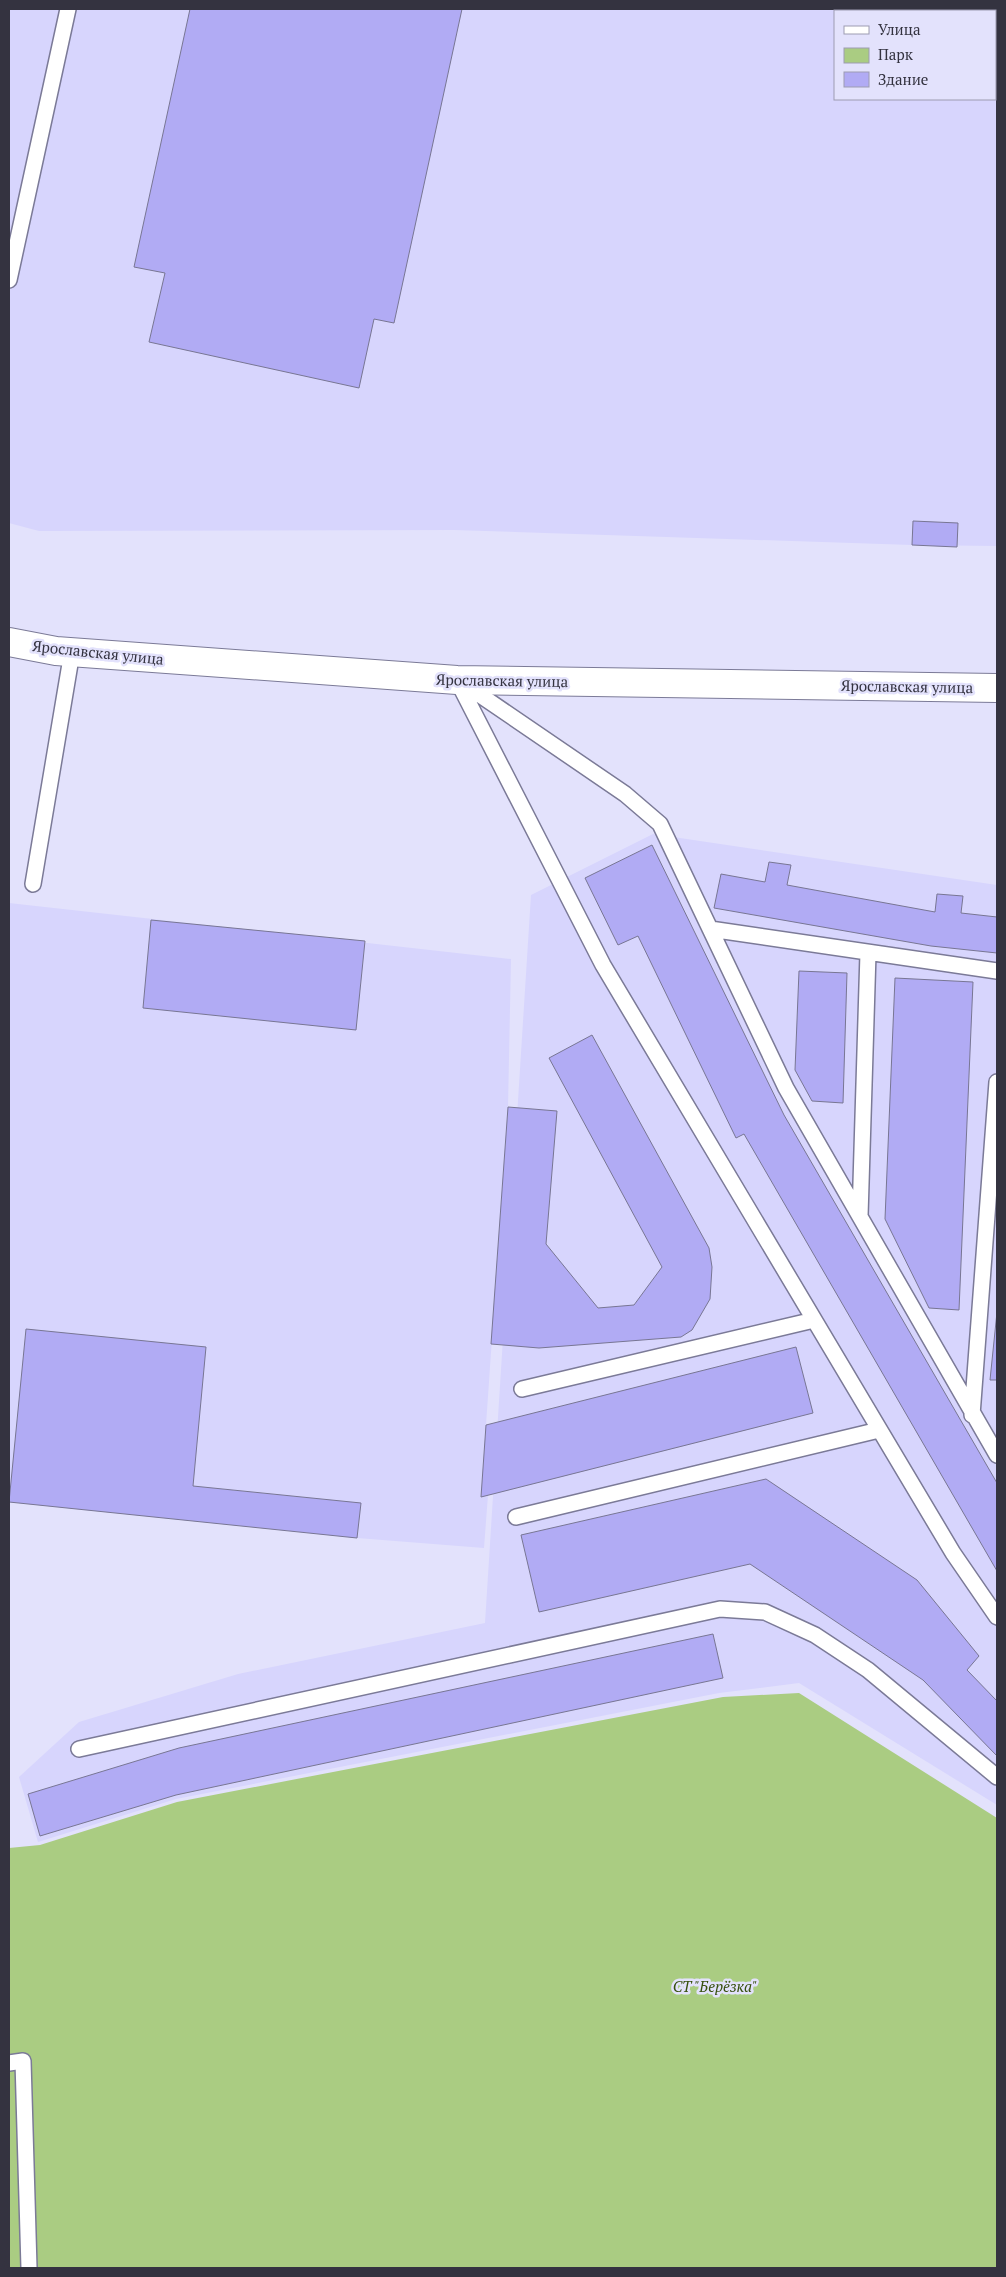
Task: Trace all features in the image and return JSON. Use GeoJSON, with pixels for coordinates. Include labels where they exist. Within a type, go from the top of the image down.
{"type":"FeatureCollection","features":[{"type":"Feature","properties":{"kind":"main road","name":"Ярославская улица"},"geometry":{"type":"LineString","coordinates":[[9,642],[72,652],[457,680],[997,688]]}},
{"type":"Feature","properties":{"kind":"lane"},"geometry":{"type":"LineString","coordinates":[[9,280],[68,9]]}},
{"type":"Feature","properties":{"kind":"lane"},"geometry":{"type":"LineString","coordinates":[[33,884],[72,652]]}},
{"type":"Feature","properties":{"kind":"lane"},"geometry":{"type":"LineString","coordinates":[[457,680],[625,794],[660,824],[786,1088],[997,1456]]}},
{"type":"Feature","properties":{"kind":"lane"},"geometry":{"type":"LineString","coordinates":[[457,680],[603,965],[953,1553],[997,1617]]}},
{"type":"Feature","properties":{"kind":"lane"},"geometry":{"type":"LineString","coordinates":[[710,929],[997,971]]}},
{"type":"Feature","properties":{"kind":"lane"},"geometry":{"type":"LineString","coordinates":[[860,1216],[868,953]]}},
{"type":"Feature","properties":{"kind":"lane"},"geometry":{"type":"LineString","coordinates":[[972,1415],[997,1082]]}},
{"type":"Feature","properties":{"kind":"lane"},"geometry":{"type":"LineString","coordinates":[[522,1389],[814,1320]]}},
{"type":"Feature","properties":{"kind":"lane"},"geometry":{"type":"LineString","coordinates":[[516,1517],[879,1430]]}},
{"type":"Feature","properties":{"kind":"lane"},"geometry":{"type":"LineString","coordinates":[[79,1749],[720,1610],[765,1612],[815,1635],[868,1670],[997,1777]]}},
{"type":"Feature","properties":{"kind":"lane"},"geometry":{"type":"LineString","coordinates":[[9,2063],[23,2061],[29,2268]]}},
{"type":"Feature","properties":{"kind":"shaded area"},"geometry":{"type":"Polygon","coordinates":[[[9,9],[997,9],[997,546],[912,545],[454,530],[39,531],[9,523],[9,9]]]}},
{"type":"Feature","properties":{"kind":"shaded area"},"geometry":{"type":"Polygon","coordinates":[[[653,834],[997,885],[997,1805],[799,1683],[719,1693],[176,1799],[38,1842],[19,1777],[79,1722],[238,1674],[485,1623],[531,895],[653,834]]]}},
{"type":"Feature","properties":{"kind":"shaded area"},"geometry":{"type":"Polygon","coordinates":[[[9,903],[511,959],[508,1107],[486,1425],[488,1495],[484,1548],[357,1538],[9,1502],[9,903]]]}},
{"type":"Feature","properties":{"kind":"green space","name":"СТ \"Берёзка\""},"geometry":{"type":"Polygon","coordinates":[[[799,1693],[997,1818],[997,2268],[9,2268],[9,1848],[40,1845],[177,1802],[723,1697],[799,1693]]]}},
{"type":"Feature","properties":{"kind":"building"},"geometry":{"type":"Polygon","coordinates":[[[190,9],[462,9],[394,323],[374,319],[359,388],[149,342],[165,273],[134,267],[190,9]]]}},
{"type":"Feature","properties":{"kind":"building"},"geometry":{"type":"Polygon","coordinates":[[[913,521],[958,523],[957,547],[912,545],[913,521]]]}},
{"type":"Feature","properties":{"kind":"building"},"geometry":{"type":"Polygon","coordinates":[[[652,845],[784,1115],[997,1483],[997,1571],[744,1134],[736,1138],[638,936],[618,945],[585,878],[652,845]]]}},
{"type":"Feature","properties":{"kind":"building"},"geometry":{"type":"Polygon","coordinates":[[[769,862],[791,865],[787,885],[935,912],[937,894],[963,896],[961,913],[997,917],[997,953],[931,946],[714,908],[721,874],[765,882],[769,862]]]}},
{"type":"Feature","properties":{"kind":"building"},"geometry":{"type":"Polygon","coordinates":[[[151,920],[365,941],[356,1030],[143,1008],[151,920]]]}},
{"type":"Feature","properties":{"kind":"building"},"geometry":{"type":"Polygon","coordinates":[[[799,971],[847,973],[843,1103],[812,1101],[795,1070],[799,971]]]}},
{"type":"Feature","properties":{"kind":"building"},"geometry":{"type":"Polygon","coordinates":[[[895,978],[973,982],[959,1310],[929,1308],[885,1219],[895,978]]]}},
{"type":"Feature","properties":{"kind":"building"},"geometry":{"type":"Polygon","coordinates":[[[592,1035],[709,1248],[712,1267],[710,1299],[692,1330],[681,1337],[539,1348],[491,1344],[508,1107],[557,1111],[546,1244],[598,1308],[634,1305],[662,1267],[549,1058],[592,1035]]]}},
{"type":"Feature","properties":{"kind":"building"},"geometry":{"type":"Polygon","coordinates":[[[997,1312],[997,1380],[990,1380],[997,1312]]]}},
{"type":"Feature","properties":{"kind":"building"},"geometry":{"type":"Polygon","coordinates":[[[26,1329],[206,1347],[193,1486],[361,1503],[357,1538],[9,1502],[26,1329]]]}},
{"type":"Feature","properties":{"kind":"building"},"geometry":{"type":"Polygon","coordinates":[[[796,1347],[813,1413],[481,1497],[486,1425],[796,1347]]]}},
{"type":"Feature","properties":{"kind":"building"},"geometry":{"type":"Polygon","coordinates":[[[766,1479],[917,1580],[979,1656],[967,1670],[997,1701],[997,1756],[923,1680],[750,1564],[539,1612],[521,1535],[766,1479]]]}},
{"type":"Feature","properties":{"kind":"building"},"geometry":{"type":"Polygon","coordinates":[[[713,1634],[723,1678],[176,1795],[40,1836],[28,1794],[179,1748],[713,1634]]]}}]}
